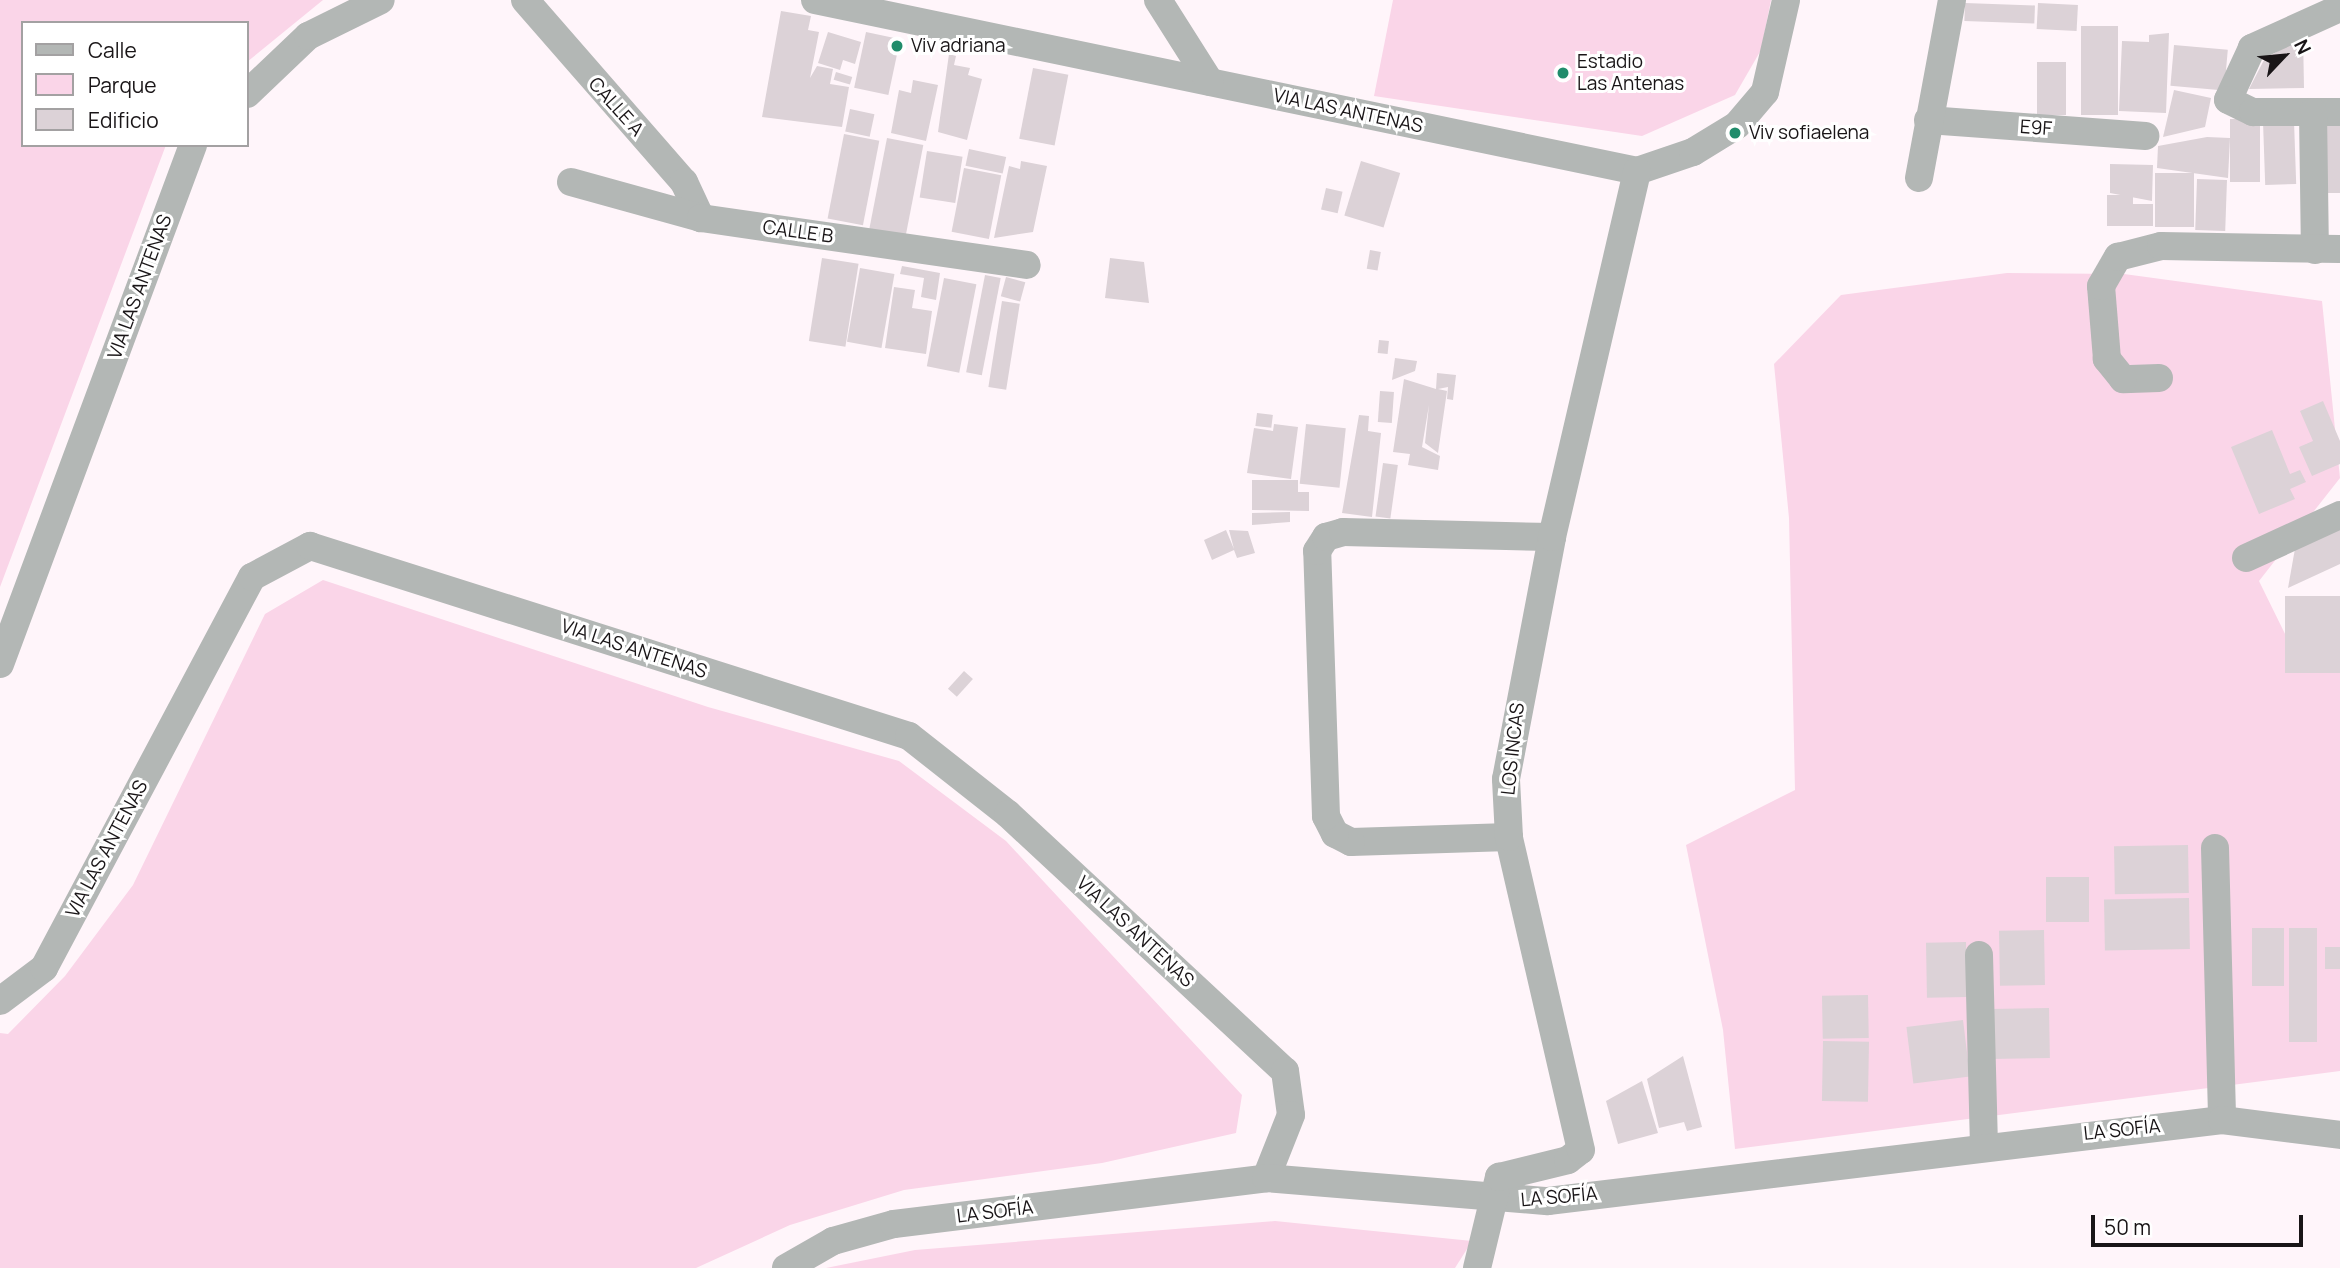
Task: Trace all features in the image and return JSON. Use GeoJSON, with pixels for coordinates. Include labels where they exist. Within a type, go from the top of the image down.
{"type":"FeatureCollection","features":[{"type":"Feature","properties":{"kind":"street"},"geometry":{"type":"LineString","coordinates":[[248,93],[308,36],[381,0]]}},
{"type":"Feature","properties":{"kind":"street","name":"CALLE A"},"geometry":{"type":"LineString","coordinates":[[525,0],[684,182],[701,218]]}},
{"type":"Feature","properties":{"kind":"street","name":"VIA LAS ANTENAS"},"geometry":{"type":"LineString","coordinates":[[815,0],[1637,171]]}},
{"type":"Feature","properties":{"kind":"street"},"geometry":{"type":"LineString","coordinates":[[1158,0],[1210,82]]}},
{"type":"Feature","properties":{"kind":"street"},"geometry":{"type":"LineString","coordinates":[[1637,171],[1693,152],[1751,109],[1765,92],[1786,0]]}},
{"type":"Feature","properties":{"kind":"street"},"geometry":{"type":"LineString","coordinates":[[1919,178],[1952,0]]}},
{"type":"Feature","properties":{"kind":"street"},"geometry":{"type":"LineString","coordinates":[[2159,378],[2123,379],[2107,359],[2101,286],[2118,257],[2161,246],[2327,249],[2326,112],[2253,111],[2228,100],[2252,48],[2340,8]]}},
{"type":"Feature","properties":{"kind":"street","name":"E9F"},"geometry":{"type":"LineString","coordinates":[[1928,120],[2145,136]]}},
{"type":"Feature","properties":{"kind":"street","name":"VIA LAS ANTENAS"},"geometry":{"type":"LineString","coordinates":[[0,664],[192,147]]}},
{"type":"Feature","properties":{"kind":"street","name":"LOS INCAS"},"geometry":{"type":"LineString","coordinates":[[1477,1268],[1499,1177],[1567,1160],[1581,1150],[1582,1135],[1509,837],[1506,779],[1514,716],[1552,537],[1637,171]]}},
{"type":"Feature","properties":{"kind":"street","name":"CALLE B"},"geometry":{"type":"LineString","coordinates":[[571,182],[701,218],[1027,265]]}},
{"type":"Feature","properties":{"kind":"street"},"geometry":{"type":"LineString","coordinates":[[2246,558],[2340,515]]}},
{"type":"Feature","properties":{"kind":"street"},"geometry":{"type":"LineString","coordinates":[[1509,837],[1351,842],[1335,834],[1326,816],[1317,551],[1326,537],[1343,532],[1552,537]]}},
{"type":"Feature","properties":{"kind":"street","name":"VIA LAS ANTENAS"},"geometry":{"type":"LineString","coordinates":[[0,1001],[44,968],[252,577],[310,546],[909,736],[1009,814],[1285,1071],[1291,1115],[1266,1178]]}},
{"type":"Feature","properties":{"kind":"street"},"geometry":{"type":"LineString","coordinates":[[2215,849],[2222,1120]]}},
{"type":"Feature","properties":{"kind":"street"},"geometry":{"type":"LineString","coordinates":[[1979,956],[1984,1145]]}},
{"type":"Feature","properties":{"kind":"street","name":"LA SOFÍA"},"geometry":{"type":"LineString","coordinates":[[786,1268],[833,1241],[894,1224],[1266,1178],[1493,1201],[1548,1201],[1984,1145],[2222,1120],[2340,1135]]}},
{"type":"Feature","properties":{"kind":"green space"},"geometry":{"type":"Polygon","coordinates":[[[0,0],[323,0],[248,61],[248,21],[21,21],[21,147],[165,147],[0,587],[0,0]]]}},
{"type":"Feature","properties":{"kind":"green space","name":"Estadio Las Antenas"},"geometry":{"type":"Polygon","coordinates":[[[1393,0],[1771,0],[1761,50],[1735,95],[1642,136],[1374,96],[1393,0]]]}},
{"type":"Feature","properties":{"kind":"green space"},"geometry":{"type":"Polygon","coordinates":[[[2007,273],[2124,274],[2322,301],[2340,478],[2259,581],[2288,640],[2340,633],[2340,1071],[1735,1149],[1723,1030],[1686,845],[1795,790],[1789,518],[1774,364],[1841,295],[2007,273]]]}},
{"type":"Feature","properties":{"kind":"green space"},"geometry":{"type":"Polygon","coordinates":[[[323,580],[708,707],[899,761],[1006,841],[1242,1095],[1236,1133],[1102,1163],[904,1190],[790,1225],[696,1268],[0,1268],[0,1033],[8,1034],[65,976],[133,885],[265,614],[323,580]]]}},
{"type":"Feature","properties":{"kind":"green space"},"geometry":{"type":"Polygon","coordinates":[[[1275,1221],[1472,1241],[1455,1268],[826,1268],[915,1250],[1275,1221]]]}},
{"type":"Feature","properties":{"kind":"building"},"geometry":{"type":"Polygon","coordinates":[[[1965,3],[2035,5],[2034,23],[1964,21],[1965,3]]]}},
{"type":"Feature","properties":{"kind":"building"},"geometry":{"type":"Polygon","coordinates":[[[2038,3],[2078,5],[2077,31],[2037,29],[2038,3]]]}},
{"type":"Feature","properties":{"kind":"building"},"geometry":{"type":"Polygon","coordinates":[[[781,11],[811,16],[808,30],[819,32],[810,78],[817,66],[833,69],[830,84],[849,87],[842,127],[762,117],[781,11]]]}},
{"type":"Feature","properties":{"kind":"building"},"geometry":{"type":"Polygon","coordinates":[[[2081,26],[2118,26],[2118,115],[2081,115],[2081,26]]]}},
{"type":"Feature","properties":{"kind":"building"},"geometry":{"type":"Polygon","coordinates":[[[828,32],[861,42],[855,64],[843,60],[840,70],[818,63],[828,32]]]}},
{"type":"Feature","properties":{"kind":"building"},"geometry":{"type":"Polygon","coordinates":[[[866,32],[900,39],[888,95],[854,88],[866,32]]]}},
{"type":"Feature","properties":{"kind":"building"},"geometry":{"type":"Polygon","coordinates":[[[2169,33],[2166,113],[2119,111],[2122,41],[2149,42],[2149,35],[2169,33]]]}},
{"type":"Feature","properties":{"kind":"building"},"geometry":{"type":"Polygon","coordinates":[[[2303,35],[2304,88],[2249,89],[2264,60],[2303,35]]]}},
{"type":"Feature","properties":{"kind":"building"},"geometry":{"type":"Polygon","coordinates":[[[2174,45],[2228,50],[2224,91],[2170,86],[2174,45]]]}},
{"type":"Feature","properties":{"kind":"building"},"geometry":{"type":"Polygon","coordinates":[[[949,54],[956,56],[954,65],[970,68],[968,75],[982,79],[967,140],[938,132],[949,54]]]}},
{"type":"Feature","properties":{"kind":"building"},"geometry":{"type":"Polygon","coordinates":[[[2037,62],[2066,62],[2066,115],[2037,115],[2037,62]]]}},
{"type":"Feature","properties":{"kind":"building"},"geometry":{"type":"Polygon","coordinates":[[[1033,68],[1068,75],[1055,146],[1019,139],[1033,68]]]}},
{"type":"Feature","properties":{"kind":"building"},"geometry":{"type":"Polygon","coordinates":[[[836,72],[852,77],[850,85],[834,80],[836,72]]]}},
{"type":"Feature","properties":{"kind":"building"},"geometry":{"type":"Polygon","coordinates":[[[913,80],[938,85],[926,141],[891,133],[899,90],[911,93],[913,80]]]}},
{"type":"Feature","properties":{"kind":"building"},"geometry":{"type":"Polygon","coordinates":[[[2174,90],[2211,98],[2205,127],[2163,137],[2174,90]]]}},
{"type":"Feature","properties":{"kind":"building"},"geometry":{"type":"Polygon","coordinates":[[[850,109],[874,114],[870,137],[845,131],[850,109]]]}},
{"type":"Feature","properties":{"kind":"building"},"geometry":{"type":"Polygon","coordinates":[[[2326,116],[2340,116],[2340,193],[2326,193],[2326,116]]]}},
{"type":"Feature","properties":{"kind":"building"},"geometry":{"type":"Polygon","coordinates":[[[2230,119],[2260,119],[2260,182],[2230,182],[2230,119]]]}},
{"type":"Feature","properties":{"kind":"building"},"geometry":{"type":"Polygon","coordinates":[[[2294,121],[2296,184],[2265,185],[2263,122],[2294,121]]]}},
{"type":"Feature","properties":{"kind":"building"},"geometry":{"type":"Polygon","coordinates":[[[844,134],[879,141],[863,225],[828,218],[844,134]]]}},
{"type":"Feature","properties":{"kind":"building"},"geometry":{"type":"Polygon","coordinates":[[[2207,137],[2230,138],[2228,178],[2157,168],[2158,146],[2207,137]]]}},
{"type":"Feature","properties":{"kind":"building"},"geometry":{"type":"Polygon","coordinates":[[[887,138],[923,145],[905,237],[869,230],[887,138]]]}},
{"type":"Feature","properties":{"kind":"building"},"geometry":{"type":"Polygon","coordinates":[[[969,149],[1006,157],[1003,174],[965,166],[969,149]]]}},
{"type":"Feature","properties":{"kind":"building"},"geometry":{"type":"Polygon","coordinates":[[[927,151],[963,157],[955,203],[920,197],[927,151]]]}},
{"type":"Feature","properties":{"kind":"building"},"geometry":{"type":"Polygon","coordinates":[[[1021,161],[1047,166],[1033,232],[994,238],[1009,166],[1020,169],[1021,161]]]}},
{"type":"Feature","properties":{"kind":"building"},"geometry":{"type":"Polygon","coordinates":[[[1361,161],[1400,173],[1384,227],[1344,216],[1361,161]]]}},
{"type":"Feature","properties":{"kind":"building"},"geometry":{"type":"Polygon","coordinates":[[[2110,164],[2153,165],[2152,201],[2110,193],[2110,164]]]}},
{"type":"Feature","properties":{"kind":"building"},"geometry":{"type":"Polygon","coordinates":[[[964,168],[1001,175],[989,239],[952,232],[964,168]]]}},
{"type":"Feature","properties":{"kind":"building"},"geometry":{"type":"Polygon","coordinates":[[[2155,173],[2194,173],[2194,227],[2155,227],[2155,173]]]}},
{"type":"Feature","properties":{"kind":"building"},"geometry":{"type":"Polygon","coordinates":[[[2197,179],[2227,180],[2225,231],[2195,230],[2197,179]]]}},
{"type":"Feature","properties":{"kind":"building"},"geometry":{"type":"Polygon","coordinates":[[[1326,188],[1343,192],[1338,213],[1321,209],[1326,188]]]}},
{"type":"Feature","properties":{"kind":"building"},"geometry":{"type":"Polygon","coordinates":[[[2107,195],[2133,195],[2133,204],[2153,204],[2153,226],[2107,226],[2107,195]]]}},
{"type":"Feature","properties":{"kind":"building"},"geometry":{"type":"Polygon","coordinates":[[[1370,250],[1381,252],[1378,271],[1367,269],[1370,250]]]}},
{"type":"Feature","properties":{"kind":"building"},"geometry":{"type":"Polygon","coordinates":[[[822,258],[859,264],[845,347],[809,341],[822,258]]]}},
{"type":"Feature","properties":{"kind":"building"},"geometry":{"type":"Polygon","coordinates":[[[1110,258],[1144,262],[1149,303],[1105,298],[1110,258]]]}},
{"type":"Feature","properties":{"kind":"building"},"geometry":{"type":"Polygon","coordinates":[[[902,266],[940,273],[936,300],[921,297],[924,278],[900,274],[902,266]]]}},
{"type":"Feature","properties":{"kind":"building"},"geometry":{"type":"Polygon","coordinates":[[[860,268],[894,274],[881,348],[847,342],[860,268]]]}},
{"type":"Feature","properties":{"kind":"building"},"geometry":{"type":"Polygon","coordinates":[[[985,275],[1001,278],[982,375],[966,372],[985,275]]]}},
{"type":"Feature","properties":{"kind":"building"},"geometry":{"type":"Polygon","coordinates":[[[1006,277],[1025,282],[1020,301],[1001,296],[1006,277]]]}},
{"type":"Feature","properties":{"kind":"building"},"geometry":{"type":"Polygon","coordinates":[[[944,278],[976,284],[959,373],[927,366],[944,278]]]}},
{"type":"Feature","properties":{"kind":"building"},"geometry":{"type":"Polygon","coordinates":[[[894,287],[915,290],[912,308],[932,311],[926,354],[885,348],[894,287]]]}},
{"type":"Feature","properties":{"kind":"building"},"geometry":{"type":"Polygon","coordinates":[[[1002,301],[1020,304],[1006,390],[988,387],[1002,301]]]}},
{"type":"Feature","properties":{"kind":"building"},"geometry":{"type":"Polygon","coordinates":[[[1379,340],[1389,341],[1388,354],[1378,353],[1379,340]]]}},
{"type":"Feature","properties":{"kind":"building"},"geometry":{"type":"Polygon","coordinates":[[[1395,358],[1417,361],[1415,371],[1392,380],[1395,358]]]}},
{"type":"Feature","properties":{"kind":"building"},"geometry":{"type":"Polygon","coordinates":[[[1437,373],[1456,375],[1453,400],[1447,399],[1448,387],[1438,389],[1447,391],[1438,453],[1425,443],[1429,405],[1422,447],[1440,456],[1438,470],[1408,465],[1410,454],[1393,452],[1404,379],[1436,389],[1437,373]]]}},
{"type":"Feature","properties":{"kind":"building"},"geometry":{"type":"Polygon","coordinates":[[[1380,391],[1394,392],[1392,423],[1378,422],[1380,391]]]}},
{"type":"Feature","properties":{"kind":"building"},"geometry":{"type":"Polygon","coordinates":[[[2323,401],[2340,441],[2340,464],[2312,476],[2299,447],[2313,441],[2300,411],[2323,401]]]}},
{"type":"Feature","properties":{"kind":"building"},"geometry":{"type":"Polygon","coordinates":[[[1257,413],[1273,415],[1271,428],[1255,426],[1257,413]]]}},
{"type":"Feature","properties":{"kind":"building"},"geometry":{"type":"Polygon","coordinates":[[[1359,415],[1369,416],[1368,431],[1381,433],[1372,517],[1342,513],[1359,415]]]}},
{"type":"Feature","properties":{"kind":"building"},"geometry":{"type":"Polygon","coordinates":[[[1274,424],[1298,427],[1291,479],[1247,473],[1254,428],[1273,431],[1274,424]]]}},
{"type":"Feature","properties":{"kind":"building"},"geometry":{"type":"Polygon","coordinates":[[[1306,424],[1346,428],[1340,488],[1300,484],[1306,424]]]}},
{"type":"Feature","properties":{"kind":"building"},"geometry":{"type":"Polygon","coordinates":[[[2272,430],[2290,474],[2300,470],[2306,482],[2290,489],[2295,499],[2259,514],[2231,447],[2272,430]]]}},
{"type":"Feature","properties":{"kind":"building"},"geometry":{"type":"Polygon","coordinates":[[[1383,463],[1398,465],[1390,519],[1375,516],[1383,463]]]}},
{"type":"Feature","properties":{"kind":"building"},"geometry":{"type":"Polygon","coordinates":[[[1252,480],[1298,480],[1298,492],[1309,492],[1309,511],[1252,510],[1252,480]]]}},
{"type":"Feature","properties":{"kind":"building"},"geometry":{"type":"Polygon","coordinates":[[[1290,512],[1290,522],[1252,525],[1252,513],[1290,512]]]}},
{"type":"Feature","properties":{"kind":"building"},"geometry":{"type":"Polygon","coordinates":[[[2340,522],[2340,564],[2288,588],[2296,543],[2340,522]]]}},
{"type":"Feature","properties":{"kind":"building"},"geometry":{"type":"Polygon","coordinates":[[[1226,530],[1234,549],[1229,530],[1248,531],[1255,553],[1237,558],[1234,550],[1212,560],[1204,540],[1226,530]]]}},
{"type":"Feature","properties":{"kind":"building"},"geometry":{"type":"Polygon","coordinates":[[[2285,596],[2340,596],[2340,673],[2285,673],[2285,596]]]}},
{"type":"Feature","properties":{"kind":"building"},"geometry":{"type":"Polygon","coordinates":[[[964,671],[973,679],[957,697],[948,689],[964,671]]]}},
{"type":"Feature","properties":{"kind":"building"},"geometry":{"type":"Polygon","coordinates":[[[2188,845],[2189,893],[2115,894],[2114,846],[2188,845]]]}},
{"type":"Feature","properties":{"kind":"building"},"geometry":{"type":"Polygon","coordinates":[[[2046,877],[2089,877],[2089,922],[2046,922],[2046,877]]]}},
{"type":"Feature","properties":{"kind":"building"},"geometry":{"type":"Polygon","coordinates":[[[2189,898],[2190,949],[2105,950],[2104,899],[2189,898]]]}},
{"type":"Feature","properties":{"kind":"building"},"geometry":{"type":"Polygon","coordinates":[[[2252,928],[2284,928],[2284,986],[2252,986],[2252,928]]]}},
{"type":"Feature","properties":{"kind":"building"},"geometry":{"type":"Polygon","coordinates":[[[2289,928],[2317,928],[2317,1042],[2289,1042],[2289,928]]]}},
{"type":"Feature","properties":{"kind":"building"},"geometry":{"type":"Polygon","coordinates":[[[2044,930],[2045,985],[2000,986],[1999,931],[2044,930]]]}},
{"type":"Feature","properties":{"kind":"building"},"geometry":{"type":"Polygon","coordinates":[[[1966,942],[1967,997],[1927,998],[1926,943],[1966,942]]]}},
{"type":"Feature","properties":{"kind":"building"},"geometry":{"type":"Polygon","coordinates":[[[2325,947],[2340,947],[2340,969],[2325,969],[2325,947]]]}},
{"type":"Feature","properties":{"kind":"building"},"geometry":{"type":"Polygon","coordinates":[[[1868,995],[1869,1038],[1823,1039],[1822,996],[1868,995]]]}},
{"type":"Feature","properties":{"kind":"building"},"geometry":{"type":"Polygon","coordinates":[[[2049,1008],[2050,1058],[1991,1059],[1990,1009],[2049,1008]]]}},
{"type":"Feature","properties":{"kind":"building"},"geometry":{"type":"Polygon","coordinates":[[[1963,1020],[1970,1077],[1913,1084],[1906,1027],[1963,1020]]]}},
{"type":"Feature","properties":{"kind":"building"},"geometry":{"type":"Polygon","coordinates":[[[1823,1041],[1869,1042],[1868,1102],[1822,1101],[1823,1041]]]}},
{"type":"Feature","properties":{"kind":"building"},"geometry":{"type":"Polygon","coordinates":[[[1683,1056],[1702,1127],[1687,1131],[1684,1122],[1659,1128],[1647,1079],[1683,1056]]]}},
{"type":"Feature","properties":{"kind":"building"},"geometry":{"type":"Polygon","coordinates":[[[1642,1081],[1658,1133],[1618,1144],[1606,1101],[1642,1081]]]}},
{"type":"Feature","properties":{"kind":"place","name":"Viv adriana"},"geometry":{"type":"Point","coordinates":[897,46]}},
{"type":"Feature","properties":{"kind":"place","name":"Estadio Las Antenas"},"geometry":{"type":"Point","coordinates":[1563,73]}},
{"type":"Feature","properties":{"kind":"place","name":"Viv sofiaelena"},"geometry":{"type":"Point","coordinates":[1735,133]}}]}
